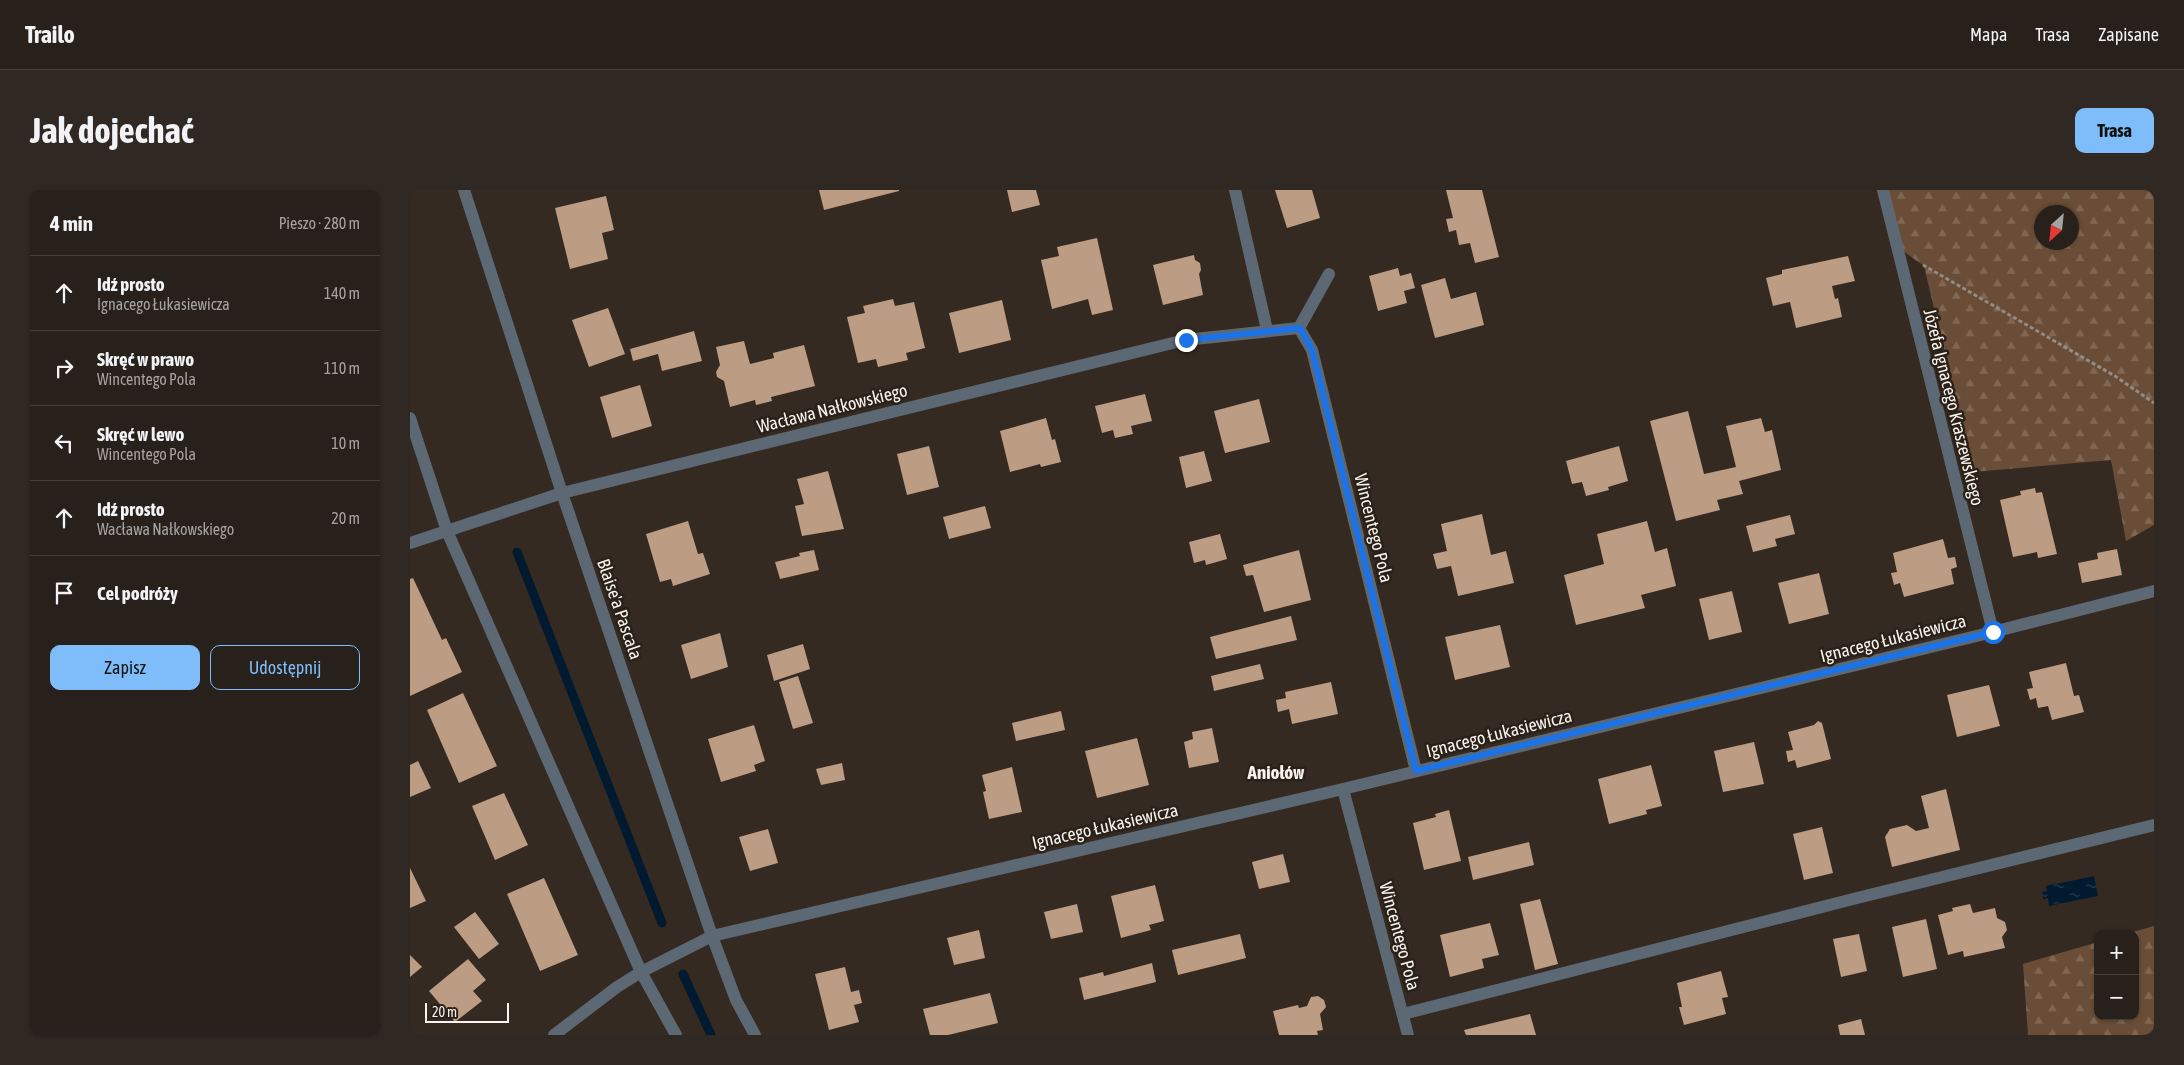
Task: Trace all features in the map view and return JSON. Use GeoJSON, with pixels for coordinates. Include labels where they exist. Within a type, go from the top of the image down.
{"type":"FeatureCollection","features":[{"type":"Feature","properties":{"kind":"street","name":"Blaise'a Pascala"},"geometry":{"type":"LineString","coordinates":[[464,190],[562,493],[712,936],[736,1000],[755,1035]]}},
{"type":"Feature","properties":{"kind":"street"},"geometry":{"type":"LineString","coordinates":[[1235,190],[1267,330],[1300,328],[1329,274]]}},
{"type":"Feature","properties":{"kind":"street","name":"Józefa Ignacego Kraszewskiego"},"geometry":{"type":"LineString","coordinates":[[1882,190],[1993,632]]}},
{"type":"Feature","properties":{"kind":"street","name":"Wincentego Pola"},"geometry":{"type":"LineString","coordinates":[[1300,328],[1312,350],[1416,771]]}},
{"type":"Feature","properties":{"kind":"street","name":"Wacława Nałkowskiego"},"geometry":{"type":"LineString","coordinates":[[410,543],[562,493],[1186,340],[1267,330]]}},
{"type":"Feature","properties":{"kind":"street"},"geometry":{"type":"LineString","coordinates":[[410,418],[447,531],[641,972],[676,1035]]}},
{"type":"Feature","properties":{"kind":"street","name":"Ignacego Łukasiewicza"},"geometry":{"type":"LineString","coordinates":[[554,1035],[617,987],[641,972],[712,936],[1343,789],[1993,632],[2154,591]]}},
{"type":"Feature","properties":{"kind":"street","name":"Wincentego Pola"},"geometry":{"type":"LineString","coordinates":[[1343,789],[1408,1035]]}},
{"type":"Feature","properties":{"kind":"street"},"geometry":{"type":"LineString","coordinates":[[1403,1014],[1847,900],[2154,825]]}},
{"type":"Feature","properties":{"kind":"path"},"geometry":{"type":"LineString","coordinates":[[1896,246],[1956,286],[2115,376],[2154,403]]}},
{"type":"Feature","properties":{"kind":"green space"},"geometry":{"type":"Polygon","coordinates":[[[1883,190],[2154,190],[2154,525],[2126,541],[2111,460],[1973,472],[1924,266],[1896,246],[1883,190]]]}},
{"type":"Feature","properties":{"kind":"green space"},"geometry":{"type":"Polygon","coordinates":[[[2154,926],[2154,1035],[2028,1035],[2023,964],[2094,943],[2094,1020],[2139,1020],[2139,930],[2154,926]]]}},
{"type":"Feature","properties":{"kind":"water"},"geometry":{"type":"Polygon","coordinates":[[[2094,876],[2098,896],[2049,906],[2048,898],[2043,899],[2042,892],[2047,891],[2046,886],[2094,876]]]}},
{"type":"Feature","properties":{"kind":"building"},"geometry":{"type":"Polygon","coordinates":[[[819,190],[899,190],[899,191],[824,210],[819,190]]]}},
{"type":"Feature","properties":{"kind":"building"},"geometry":{"type":"Polygon","coordinates":[[[1007,190],[1036,190],[1040,205],[1012,212],[1007,190]]]}},
{"type":"Feature","properties":{"kind":"building"},"geometry":{"type":"Polygon","coordinates":[[[1275,190],[1312,190],[1320,218],[1287,228],[1275,190]]]}},
{"type":"Feature","properties":{"kind":"building"},"geometry":{"type":"Polygon","coordinates":[[[1446,190],[1482,190],[1499,257],[1475,263],[1470,243],[1459,245],[1456,230],[1449,232],[1446,219],[1453,218],[1446,190]]]}},
{"type":"Feature","properties":{"kind":"building"},"geometry":{"type":"Polygon","coordinates":[[[606,196],[614,230],[602,233],[608,259],[570,269],[555,208],[606,196]]]}},
{"type":"Feature","properties":{"kind":"building"},"geometry":{"type":"Polygon","coordinates":[[[1097,238],[1113,310],[1092,315],[1088,299],[1052,309],[1041,260],[1059,256],[1057,247],[1097,238]]]}},
{"type":"Feature","properties":{"kind":"building"},"geometry":{"type":"Polygon","coordinates":[[[1194,255],[1195,260],[1200,263],[1201,270],[1199,274],[1203,295],[1163,305],[1153,265],[1194,255]]]}},
{"type":"Feature","properties":{"kind":"building"},"geometry":{"type":"Polygon","coordinates":[[[1848,256],[1855,281],[1832,286],[1835,299],[1838,298],[1842,317],[1796,328],[1790,302],[1773,306],[1766,278],[1782,274],[1782,270],[1848,256]]]}},
{"type":"Feature","properties":{"kind":"building"},"geometry":{"type":"Polygon","coordinates":[[[1398,268],[1400,276],[1411,273],[1415,288],[1404,291],[1407,303],[1378,311],[1369,276],[1398,268]]]}},
{"type":"Feature","properties":{"kind":"building"},"geometry":{"type":"Polygon","coordinates":[[[1445,278],[1451,299],[1476,292],[1484,325],[1435,338],[1421,285],[1445,278]]]}},
{"type":"Feature","properties":{"kind":"building"},"geometry":{"type":"Polygon","coordinates":[[[893,299],[895,306],[914,302],[925,348],[906,353],[908,360],[878,367],[876,359],[858,363],[847,317],[865,313],[863,306],[893,299]]]}},
{"type":"Feature","properties":{"kind":"building"},"geometry":{"type":"Polygon","coordinates":[[[1002,300],[1011,340],[959,353],[949,313],[1002,300]]]}},
{"type":"Feature","properties":{"kind":"building"},"geometry":{"type":"Polygon","coordinates":[[[608,308],[625,354],[589,367],[572,320],[608,308]]]}},
{"type":"Feature","properties":{"kind":"building"},"geometry":{"type":"Polygon","coordinates":[[[694,331],[702,361],[662,371],[658,354],[633,361],[630,349],[694,331]]]}},
{"type":"Feature","properties":{"kind":"building"},"geometry":{"type":"Polygon","coordinates":[[[744,341],[750,364],[774,358],[773,353],[804,345],[815,386],[771,397],[772,401],[756,405],[755,400],[730,407],[724,381],[717,377],[716,372],[720,365],[716,347],[744,341]]]}},
{"type":"Feature","properties":{"kind":"building"},"geometry":{"type":"Polygon","coordinates":[[[640,385],[652,426],[612,438],[600,397],[640,385]]]}},
{"type":"Feature","properties":{"kind":"building"},"geometry":{"type":"Polygon","coordinates":[[[1145,394],[1152,421],[1131,426],[1133,434],[1115,438],[1113,430],[1102,433],[1095,406],[1145,394]]]}},
{"type":"Feature","properties":{"kind":"building"},"geometry":{"type":"Polygon","coordinates":[[[1259,399],[1270,442],[1225,453],[1214,411],[1259,399]]]}},
{"type":"Feature","properties":{"kind":"building"},"geometry":{"type":"Polygon","coordinates":[[[1688,411],[1704,474],[1736,467],[1726,426],[1761,418],[1765,432],[1772,430],[1781,470],[1739,481],[1743,494],[1717,500],[1720,510],[1676,521],[1650,421],[1688,411]]]}},
{"type":"Feature","properties":{"kind":"building"},"geometry":{"type":"Polygon","coordinates":[[[1046,418],[1052,440],[1055,439],[1061,462],[1041,467],[1040,464],[1010,472],[1000,431],[1046,418]]]}},
{"type":"Feature","properties":{"kind":"building"},"geometry":{"type":"Polygon","coordinates":[[[929,446],[939,487],[907,495],[897,454],[929,446]]]}},
{"type":"Feature","properties":{"kind":"building"},"geometry":{"type":"Polygon","coordinates":[[[1619,446],[1628,481],[1608,487],[1609,490],[1586,496],[1582,482],[1572,484],[1566,461],[1619,446]]]}},
{"type":"Feature","properties":{"kind":"building"},"geometry":{"type":"Polygon","coordinates":[[[1204,451],[1212,481],[1186,488],[1179,457],[1204,451]]]}},
{"type":"Feature","properties":{"kind":"building"},"geometry":{"type":"Polygon","coordinates":[[[828,471],[844,529],[802,536],[795,506],[804,504],[797,479],[828,471]]]}},
{"type":"Feature","properties":{"kind":"building"},"geometry":{"type":"Polygon","coordinates":[[[2035,488],[2036,493],[2042,492],[2057,554],[2038,558],[2037,552],[2013,557],[2000,500],[2021,495],[2020,491],[2035,488]]]}},
{"type":"Feature","properties":{"kind":"building"},"geometry":{"type":"Polygon","coordinates":[[[985,506],[991,528],[949,539],[943,517],[985,506]]]}},
{"type":"Feature","properties":{"kind":"building"},"geometry":{"type":"Polygon","coordinates":[[[1482,514],[1491,555],[1506,551],[1514,583],[1458,596],[1451,566],[1437,569],[1433,554],[1447,551],[1441,524],[1482,514]]]}},
{"type":"Feature","properties":{"kind":"building"},"geometry":{"type":"Polygon","coordinates":[[[1790,515],[1795,534],[1775,539],[1777,546],[1753,552],[1746,526],[1790,515]]]}},
{"type":"Feature","properties":{"kind":"building"},"geometry":{"type":"Polygon","coordinates":[[[688,521],[698,554],[703,553],[710,574],[673,586],[671,579],[660,582],[646,534],[688,521]]]}},
{"type":"Feature","properties":{"kind":"building"},"geometry":{"type":"Polygon","coordinates":[[[1647,521],[1655,552],[1667,548],[1676,586],[1641,595],[1645,608],[1576,625],[1564,575],[1604,564],[1597,534],[1647,521]]]}},
{"type":"Feature","properties":{"kind":"building"},"geometry":{"type":"Polygon","coordinates":[[[1220,534],[1227,559],[1206,565],[1205,560],[1194,563],[1189,542],[1220,534]]]}},
{"type":"Feature","properties":{"kind":"building"},"geometry":{"type":"Polygon","coordinates":[[[1943,539],[1948,558],[1955,557],[1957,567],[1951,569],[1954,584],[1904,597],[1900,583],[1894,585],[1891,573],[1897,572],[1893,553],[1943,539]]]}},
{"type":"Feature","properties":{"kind":"building"},"geometry":{"type":"Polygon","coordinates":[[[2117,549],[2122,575],[2082,583],[2078,563],[2098,559],[2097,553],[2117,549]]]}},
{"type":"Feature","properties":{"kind":"building"},"geometry":{"type":"Polygon","coordinates":[[[814,550],[819,570],[780,579],[775,562],[800,556],[799,553],[814,550]]]}},
{"type":"Feature","properties":{"kind":"building"},"geometry":{"type":"Polygon","coordinates":[[[1299,550],[1311,600],[1264,612],[1253,575],[1246,576],[1243,565],[1299,550]]]}},
{"type":"Feature","properties":{"kind":"building"},"geometry":{"type":"Polygon","coordinates":[[[1819,573],[1829,614],[1789,624],[1778,583],[1819,573]]]}},
{"type":"Feature","properties":{"kind":"building"},"geometry":{"type":"Polygon","coordinates":[[[413,578],[442,640],[446,638],[462,672],[410,696],[410,579],[413,578]]]}},
{"type":"Feature","properties":{"kind":"building"},"geometry":{"type":"Polygon","coordinates":[[[1732,591],[1742,632],[1709,640],[1699,599],[1732,591]]]}},
{"type":"Feature","properties":{"kind":"building"},"geometry":{"type":"Polygon","coordinates":[[[1291,616],[1297,640],[1216,659],[1210,637],[1291,616]]]}},
{"type":"Feature","properties":{"kind":"building"},"geometry":{"type":"Polygon","coordinates":[[[1500,625],[1510,667],[1455,680],[1445,637],[1500,625]]]}},
{"type":"Feature","properties":{"kind":"building"},"geometry":{"type":"Polygon","coordinates":[[[720,633],[728,667],[691,679],[681,645],[720,633]]]}},
{"type":"Feature","properties":{"kind":"building"},"geometry":{"type":"Polygon","coordinates":[[[803,644],[810,669],[774,681],[767,655],[803,644]]]}},
{"type":"Feature","properties":{"kind":"building"},"geometry":{"type":"Polygon","coordinates":[[[2066,663],[2074,696],[2079,695],[2084,712],[2052,720],[2048,706],[2038,708],[2036,698],[2030,700],[2027,689],[2033,688],[2029,672],[2066,663]]]}},
{"type":"Feature","properties":{"kind":"building"},"geometry":{"type":"Polygon","coordinates":[[[1260,664],[1264,679],[1214,691],[1211,676],[1260,664]]]}},
{"type":"Feature","properties":{"kind":"building"},"geometry":{"type":"Polygon","coordinates":[[[798,676],[813,723],[793,729],[779,682],[798,676]]]}},
{"type":"Feature","properties":{"kind":"building"},"geometry":{"type":"Polygon","coordinates":[[[1331,682],[1338,714],[1292,724],[1289,709],[1278,712],[1276,700],[1286,698],[1285,692],[1331,682]]]}},
{"type":"Feature","properties":{"kind":"building"},"geometry":{"type":"Polygon","coordinates":[[[1989,685],[2000,726],[1957,737],[1947,695],[1989,685]]]}},
{"type":"Feature","properties":{"kind":"building"},"geometry":{"type":"Polygon","coordinates":[[[463,693],[497,766],[459,783],[427,710],[463,693]]]}},
{"type":"Feature","properties":{"kind":"building"},"geometry":{"type":"Polygon","coordinates":[[[1061,711],[1065,730],[1016,741],[1012,723],[1061,711]]]}},
{"type":"Feature","properties":{"kind":"building"},"geometry":{"type":"Polygon","coordinates":[[[1818,721],[1822,723],[1831,759],[1797,768],[1795,760],[1788,762],[1786,751],[1793,750],[1788,732],[1814,725],[1818,721]]]}},
{"type":"Feature","properties":{"kind":"building"},"geometry":{"type":"Polygon","coordinates":[[[754,725],[765,761],[754,765],[756,771],[721,782],[708,739],[754,725]]]}},
{"type":"Feature","properties":{"kind":"building"},"geometry":{"type":"Polygon","coordinates":[[[1212,728],[1219,762],[1189,768],[1184,742],[1193,739],[1192,732],[1212,728]]]}},
{"type":"Feature","properties":{"kind":"building"},"geometry":{"type":"Polygon","coordinates":[[[1137,738],[1149,785],[1097,798],[1085,751],[1137,738]]]}},
{"type":"Feature","properties":{"kind":"building"},"geometry":{"type":"Polygon","coordinates":[[[1754,742],[1764,784],[1723,792],[1714,751],[1754,742]]]}},
{"type":"Feature","properties":{"kind":"building"},"geometry":{"type":"Polygon","coordinates":[[[418,761],[431,788],[410,797],[410,765],[418,761]]]}},
{"type":"Feature","properties":{"kind":"building"},"geometry":{"type":"Polygon","coordinates":[[[842,763],[845,780],[821,785],[816,769],[842,763]]]}},
{"type":"Feature","properties":{"kind":"building"},"geometry":{"type":"Polygon","coordinates":[[[1651,765],[1662,806],[1646,810],[1647,814],[1609,824],[1598,779],[1651,765]]]}},
{"type":"Feature","properties":{"kind":"building"},"geometry":{"type":"Polygon","coordinates":[[[1012,767],[1022,812],[989,819],[983,792],[986,791],[982,775],[1012,767]]]}},
{"type":"Feature","properties":{"kind":"building"},"geometry":{"type":"Polygon","coordinates":[[[1946,789],[1960,850],[1892,867],[1885,837],[1890,829],[1907,825],[1916,831],[1929,828],[1921,796],[1946,789]]]}},
{"type":"Feature","properties":{"kind":"building"},"geometry":{"type":"Polygon","coordinates":[[[504,793],[528,845],[495,860],[472,806],[504,793]]]}},
{"type":"Feature","properties":{"kind":"building"},"geometry":{"type":"Polygon","coordinates":[[[1449,810],[1461,861],[1424,870],[1413,823],[1436,817],[1435,814],[1449,810]]]}},
{"type":"Feature","properties":{"kind":"building"},"geometry":{"type":"Polygon","coordinates":[[[1822,827],[1833,873],[1804,880],[1793,834],[1822,827]]]}},
{"type":"Feature","properties":{"kind":"building"},"geometry":{"type":"Polygon","coordinates":[[[768,829],[778,863],[750,871],[739,837],[768,829]]]}},
{"type":"Feature","properties":{"kind":"building"},"geometry":{"type":"Polygon","coordinates":[[[1529,842],[1534,865],[1473,880],[1468,857],[1529,842]]]}},
{"type":"Feature","properties":{"kind":"building"},"geometry":{"type":"Polygon","coordinates":[[[1283,854],[1290,882],[1259,889],[1252,862],[1283,854]]]}},
{"type":"Feature","properties":{"kind":"building"},"geometry":{"type":"Polygon","coordinates":[[[410,868],[426,901],[410,908],[410,868]]]}},
{"type":"Feature","properties":{"kind":"building"},"geometry":{"type":"Polygon","coordinates":[[[544,878],[578,955],[540,971],[507,894],[544,878]]]}},
{"type":"Feature","properties":{"kind":"building"},"geometry":{"type":"Polygon","coordinates":[[[1155,885],[1164,921],[1149,925],[1151,930],[1121,938],[1111,896],[1155,885]]]}},
{"type":"Feature","properties":{"kind":"building"},"geometry":{"type":"Polygon","coordinates":[[[1540,899],[1558,964],[1535,970],[1520,904],[1540,899]]]}},
{"type":"Feature","properties":{"kind":"building"},"geometry":{"type":"Polygon","coordinates":[[[1077,904],[1083,932],[1051,939],[1044,912],[1077,904]]]}},
{"type":"Feature","properties":{"kind":"building"},"geometry":{"type":"Polygon","coordinates":[[[1970,904],[1973,913],[1995,908],[1997,918],[2005,922],[2007,930],[2002,937],[2005,948],[1964,957],[1963,951],[1948,955],[1938,915],[1953,911],[1952,908],[1970,904]]]}},
{"type":"Feature","properties":{"kind":"building"},"geometry":{"type":"Polygon","coordinates":[[[475,912],[499,944],[479,959],[454,927],[475,912]]]}},
{"type":"Feature","properties":{"kind":"building"},"geometry":{"type":"Polygon","coordinates":[[[1926,919],[1937,969],[1903,977],[1892,927],[1926,919]]]}},
{"type":"Feature","properties":{"kind":"building"},"geometry":{"type":"Polygon","coordinates":[[[1490,923],[1499,955],[1482,959],[1484,968],[1450,977],[1440,935],[1490,923]]]}},
{"type":"Feature","properties":{"kind":"building"},"geometry":{"type":"Polygon","coordinates":[[[979,930],[985,958],[954,965],[947,938],[979,930]]]}},
{"type":"Feature","properties":{"kind":"building"},"geometry":{"type":"Polygon","coordinates":[[[1240,934],[1246,958],[1178,975],[1172,950],[1240,934]]]}},
{"type":"Feature","properties":{"kind":"building"},"geometry":{"type":"Polygon","coordinates":[[[1859,934],[1867,971],[1841,977],[1833,939],[1859,934]]]}},
{"type":"Feature","properties":{"kind":"building"},"geometry":{"type":"Polygon","coordinates":[[[410,955],[422,967],[410,977],[410,955]]]}},
{"type":"Feature","properties":{"kind":"building"},"geometry":{"type":"Polygon","coordinates":[[[468,959],[486,980],[473,991],[482,1001],[455,1022],[429,991],[468,959]]]}},
{"type":"Feature","properties":{"kind":"building"},"geometry":{"type":"Polygon","coordinates":[[[1152,963],[1156,982],[1084,1000],[1079,978],[1103,972],[1104,976],[1152,963]]]}},
{"type":"Feature","properties":{"kind":"building"},"geometry":{"type":"Polygon","coordinates":[[[845,967],[851,992],[859,990],[862,1003],[854,1005],[859,1022],[829,1030],[815,974],[845,967]]]}},
{"type":"Feature","properties":{"kind":"building"},"geometry":{"type":"Polygon","coordinates":[[[1721,971],[1728,997],[1722,998],[1726,1014],[1684,1025],[1679,1007],[1682,1007],[1677,983],[1721,971]]]}},
{"type":"Feature","properties":{"kind":"building"},"geometry":{"type":"Polygon","coordinates":[[[990,993],[998,1023],[948,1035],[930,1035],[923,1009],[990,993]]]}},
{"type":"Feature","properties":{"kind":"building"},"geometry":{"type":"Polygon","coordinates":[[[1318,996],[1324,1000],[1326,1007],[1320,1014],[1323,1030],[1317,1031],[1318,1035],[1279,1035],[1273,1011],[1298,1005],[1299,1008],[1307,1006],[1311,997],[1318,996]]]}},
{"type":"Feature","properties":{"kind":"building"},"geometry":{"type":"Polygon","coordinates":[[[1530,1014],[1536,1035],[1466,1035],[1464,1030],[1530,1014]]]}},
{"type":"Feature","properties":{"kind":"building"},"geometry":{"type":"Polygon","coordinates":[[[1861,1019],[1865,1035],[1840,1035],[1838,1025],[1861,1019]]]}},
{"type":"Feature","properties":{"kind":"waterway"},"geometry":{"type":"LineString","coordinates":[[517,552],[662,923]]}},
{"type":"Feature","properties":{"kind":"waterway"},"geometry":{"type":"LineString","coordinates":[[683,974],[711,1035]]}},
{"type":"Feature","properties":{"kind":"district","name":"Aniołów"},"geometry":{"type":"Point","coordinates":[1276,772]}},
{"type":"Feature","properties":{"kind":"route"},"geometry":{"type":"LineString","coordinates":[[1186,340],[1300,328],[1312,350],[1416,771],[1993,632]]}}]}
